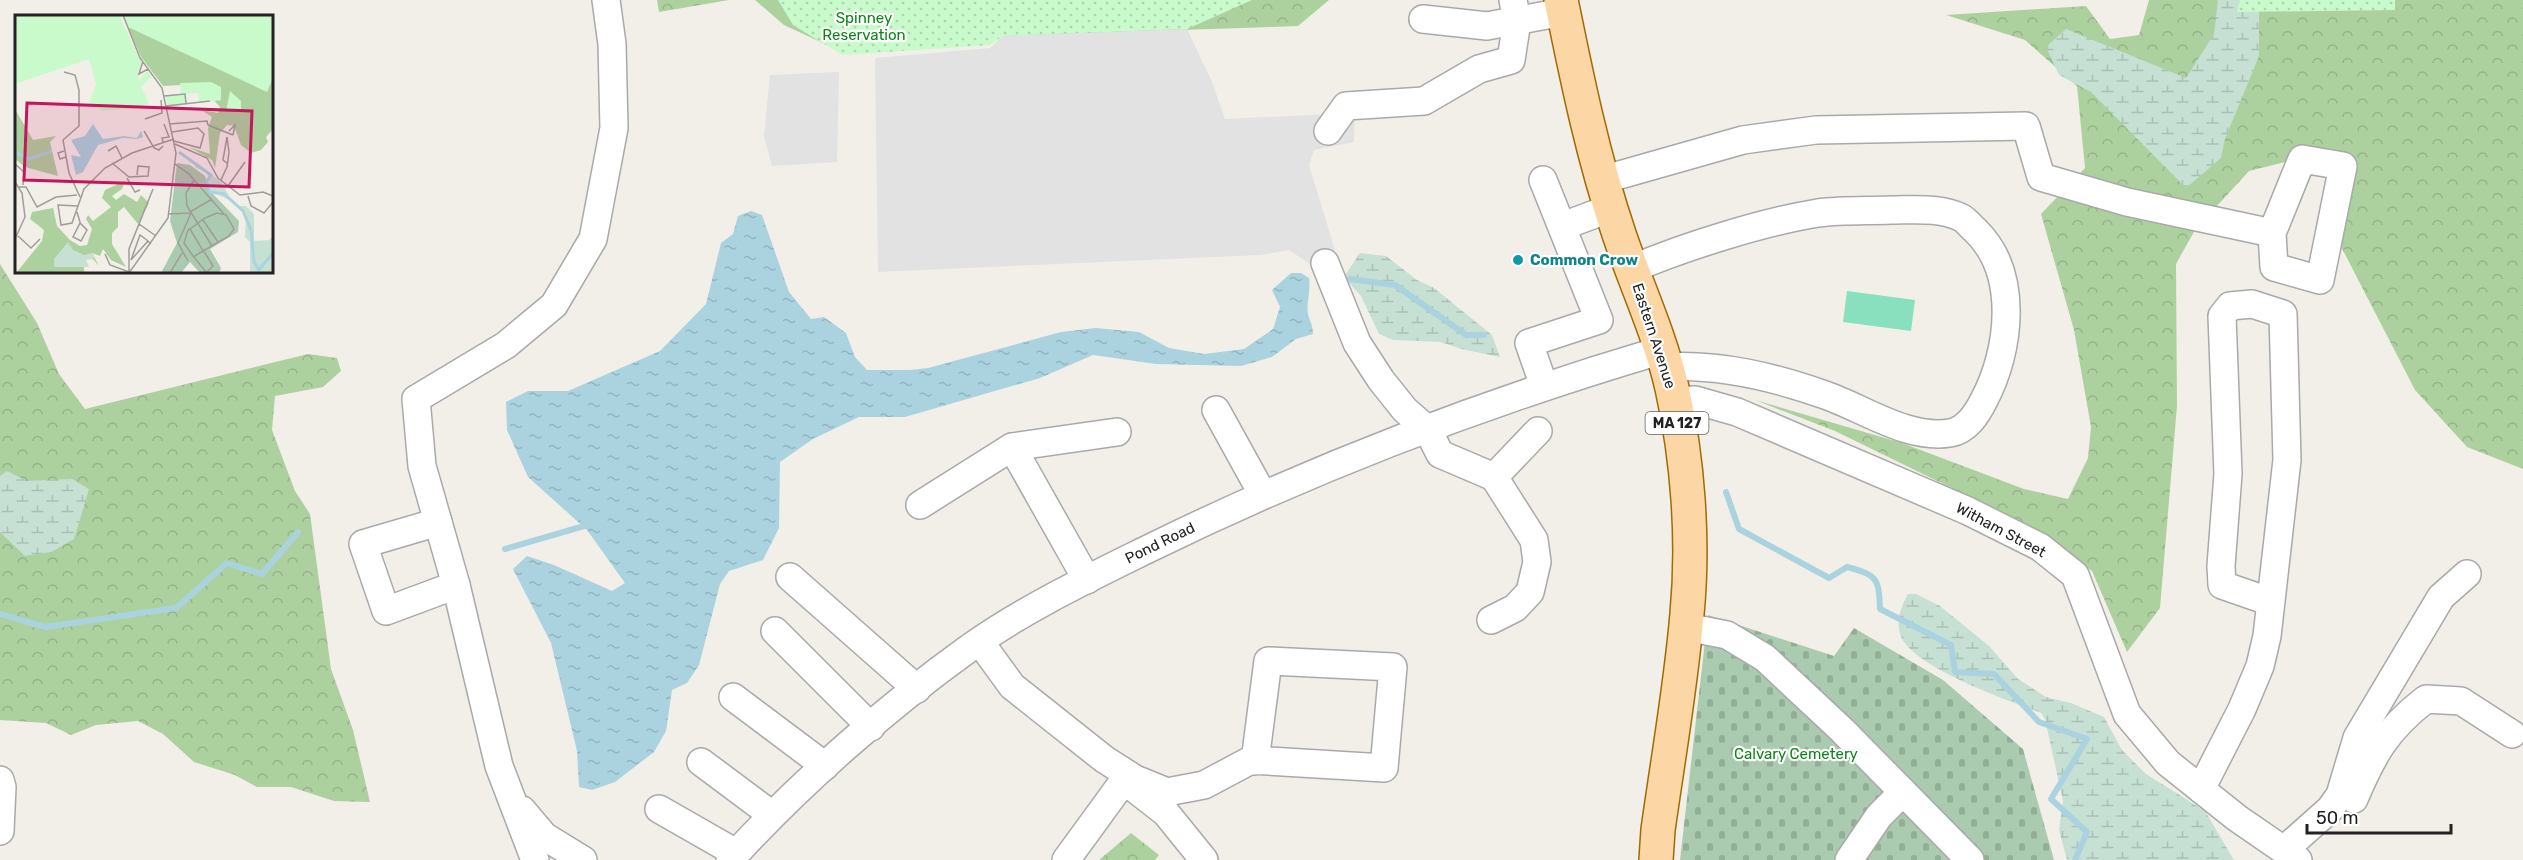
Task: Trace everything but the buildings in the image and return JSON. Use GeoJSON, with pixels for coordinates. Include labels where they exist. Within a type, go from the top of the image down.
{"type":"FeatureCollection","features":[{"type":"Feature","properties":{"kind":"main road","name":"Eastern Avenue"},"geometry":{"type":"LineString","coordinates":[[1562,6],[1591,144],[1606,194],[1664,358],[1674,401],[1687,503],[1689,553],[1686,627],[1658,830],[1656,860]]}},
{"type":"Feature","properties":{"kind":"street"},"geometry":{"type":"LineString","coordinates":[[535,860],[499,766],[456,585],[422,466],[416,399],[506,345],[554,305],[593,239],[614,128],[612,44],[606,0]]}},
{"type":"Feature","properties":{"kind":"street"},"geometry":{"type":"LineString","coordinates":[[1423,19],[1487,26],[1515,10],[1562,6]]}},
{"type":"Feature","properties":{"kind":"street"},"geometry":{"type":"LineString","coordinates":[[1328,131],[1346,106],[1424,101],[1479,69],[1510,60],[1515,10]]}},
{"type":"Feature","properties":{"kind":"street"},"geometry":{"type":"LineString","coordinates":[[1563,226],[1606,194],[1743,140],[1816,130],[2026,126],[2042,177],[2127,202],[2272,232]]}},
{"type":"Feature","properties":{"kind":"street"},"geometry":{"type":"LineString","coordinates":[[1543,180],[1599,320],[1529,343],[1544,386]]}},
{"type":"Feature","properties":{"kind":"street","name":"Pond Road"},"geometry":{"type":"LineString","coordinates":[[734,858],[772,815],[825,766],[917,689],[980,642],[1087,580],[1188,529],[1263,495],[1544,386],[1664,358],[1764,377],[1827,395],[1885,422],[1924,432],[1950,433],[1965,428],[1980,409],[1993,384],[2006,331],[2007,307],[2000,274],[1993,254],[1982,237],[1963,218],[1927,209],[1819,213],[1720,239],[1632,269]]}},
{"type":"Feature","properties":{"kind":"street"},"geometry":{"type":"LineString","coordinates":[[1325,263],[1357,343],[1381,380],[1405,410],[1428,430],[1440,454],[1494,477],[1534,540],[1537,562],[1530,592],[1515,608],[1491,620]]}},
{"type":"Feature","properties":{"kind":"street"},"geometry":{"type":"LineString","coordinates":[[2200,789],[2242,710],[2260,666],[2271,602],[2287,460],[2283,314],[2252,304],[2230,306],[2222,316],[2228,474],[2220,566],[2222,585],[2271,602]]}},
{"type":"Feature","properties":{"kind":"street","name":"Witham Street"},"geometry":{"type":"LineString","coordinates":[[1674,401],[1695,400],[1737,412],[1968,511],[2040,547],[2075,575],[2127,714],[2168,764],[2291,855]]}},
{"type":"Feature","properties":{"kind":"street"},"geometry":{"type":"LineString","coordinates":[[1215,410],[1263,495]]}},
{"type":"Feature","properties":{"kind":"street"},"geometry":{"type":"LineString","coordinates":[[1494,477],[1538,431]]}},
{"type":"Feature","properties":{"kind":"street"},"geometry":{"type":"LineString","coordinates":[[920,505],[1012,447],[1117,432]]}},
{"type":"Feature","properties":{"kind":"street"},"geometry":{"type":"LineString","coordinates":[[1012,447],[1087,580]]}},
{"type":"Feature","properties":{"kind":"street"},"geometry":{"type":"LineString","coordinates":[[438,522],[363,544],[386,611],[456,585]]}},
{"type":"Feature","properties":{"kind":"street"},"geometry":{"type":"LineString","coordinates":[[2291,855],[2309,829],[2330,809],[2340,795],[2357,738],[2425,622],[2441,597],[2467,574]]}},
{"type":"Feature","properties":{"kind":"street"},"geometry":{"type":"LineString","coordinates":[[790,577],[917,689]]}},
{"type":"Feature","properties":{"kind":"street"},"geometry":{"type":"LineString","coordinates":[[1686,627],[1727,635],[1765,658],[1842,730],[1970,860]]}},
{"type":"Feature","properties":{"kind":"street"},"geometry":{"type":"LineString","coordinates":[[775,631],[871,727]]}},
{"type":"Feature","properties":{"kind":"street"},"geometry":{"type":"LineString","coordinates":[[980,642],[1012,686],[1166,813],[1204,860]]}},
{"type":"Feature","properties":{"kind":"street"},"geometry":{"type":"LineString","coordinates":[[1126,778],[1167,792],[1204,785],[1255,761],[1383,768],[1393,667],[1268,662],[1255,761]]}},
{"type":"Feature","properties":{"kind":"street"},"geometry":{"type":"LineString","coordinates":[[733,697],[825,766]]}},
{"type":"Feature","properties":{"kind":"street"},"geometry":{"type":"LineString","coordinates":[[2309,829],[2351,806],[2377,748],[2411,711],[2426,699],[2462,701],[2512,734]]}},
{"type":"Feature","properties":{"kind":"street"},"geometry":{"type":"LineString","coordinates":[[701,762],[772,815]]}},
{"type":"Feature","properties":{"kind":"street"},"geometry":{"type":"LineString","coordinates":[[1066,860],[1126,778]]}},
{"type":"Feature","properties":{"kind":"street"},"geometry":{"type":"LineString","coordinates":[[0,780],[2,787],[0,831]]}},
{"type":"Feature","properties":{"kind":"street"},"geometry":{"type":"LineString","coordinates":[[1849,860],[1879,816],[1903,792]]}},
{"type":"Feature","properties":{"kind":"street"},"geometry":{"type":"LineString","coordinates":[[512,799],[544,836],[583,860]]}},
{"type":"Feature","properties":{"kind":"street"},"geometry":{"type":"LineString","coordinates":[[659,809],[734,858]]}},
{"type":"Feature","properties":{"kind":"green space"},"geometry":{"type":"Polygon","coordinates":[[[657,0],[729,0],[659,12],[657,0]]]}},
{"type":"Feature","properties":{"kind":"green space","name":"Spinney Reservation"},"geometry":{"type":"Polygon","coordinates":[[[755,0],[1329,0],[1298,26],[1003,36],[840,51],[784,25],[755,0]]]}},
{"type":"Feature","properties":{"kind":"green space","name":"Spinney Reservation"},"geometry":{"type":"Polygon","coordinates":[[[778,0],[1252,0],[1187,29],[1003,36],[990,45],[842,55],[793,25],[778,0]]]}},
{"type":"Feature","properties":{"kind":"green space"},"geometry":{"type":"Polygon","coordinates":[[[2149,0],[2523,0],[2523,469],[2467,447],[2415,390],[2333,231],[2331,175],[2285,162],[2249,171],[2195,230],[2176,264],[2177,406],[2160,608],[2127,652],[2092,571],[2019,521],[1835,431],[1755,400],[1902,443],[2024,489],[2068,499],[2088,458],[2091,427],[2074,330],[2041,214],[2085,168],[2077,86],[2025,40],[1946,15],[2086,6],[2110,39],[2139,35],[2149,0]]]}},
{"type":"Feature","properties":{"kind":"green space"},"geometry":{"type":"Polygon","coordinates":[[[2218,0],[2259,0],[2259,56],[2225,139],[2221,158],[2186,188],[2091,92],[2059,75],[2046,47],[2066,29],[2186,78],[2214,34],[2218,0]]]}},
{"type":"Feature","properties":{"kind":"green space"},"geometry":{"type":"Polygon","coordinates":[[[2240,0],[2395,0],[2395,10],[2237,12],[2240,0]]]}},
{"type":"Feature","properties":{"kind":"green space"},"geometry":{"type":"Polygon","coordinates":[[[1360,253],[1386,256],[1417,280],[1434,288],[1492,335],[1500,357],[1461,349],[1441,342],[1393,340],[1379,334],[1361,296],[1344,277],[1360,253]]]}},
{"type":"Feature","properties":{"kind":"green space"},"geometry":{"type":"Polygon","coordinates":[[[0,264],[37,323],[59,374],[85,409],[308,354],[337,358],[341,371],[323,387],[275,396],[272,430],[295,491],[310,514],[331,669],[353,730],[370,802],[334,801],[291,787],[257,787],[235,775],[194,762],[163,734],[138,721],[96,725],[71,735],[46,723],[0,720],[0,264]]]}},
{"type":"Feature","properties":{"kind":"green space"},"geometry":{"type":"Polygon","coordinates":[[[1847,291],[1915,300],[1911,331],[1843,322],[1847,291]]]}},
{"type":"Feature","properties":{"kind":"green space"},"geometry":{"type":"Polygon","coordinates":[[[7,471],[27,481],[72,479],[89,489],[74,539],[51,552],[25,556],[0,532],[0,476],[7,471]]]}},
{"type":"Feature","properties":{"kind":"green space"},"geometry":{"type":"Polygon","coordinates":[[[1908,594],[1916,594],[1940,606],[1989,646],[2018,679],[2046,697],[2071,703],[2104,717],[2122,750],[2146,774],[2205,811],[2234,860],[2067,860],[2059,830],[2063,801],[2045,719],[2041,713],[1985,691],[1922,659],[1908,646],[1900,634],[1901,609],[1908,594]]]}},
{"type":"Feature","properties":{"kind":"green space","name":"Calvary Cemetery"},"geometry":{"type":"Polygon","coordinates":[[[1708,615],[1834,656],[1854,628],[1943,680],[2023,749],[2054,860],[1680,860],[1708,615]]]}},
{"type":"Feature","properties":{"kind":"green space"},"geometry":{"type":"Polygon","coordinates":[[[1131,833],[1159,855],[1155,860],[1099,860],[1131,833]]]}},
{"type":"Feature","properties":{"kind":"shaded area"},"geometry":{"type":"Polygon","coordinates":[[[1187,29],[1212,82],[1225,119],[1355,113],[1354,142],[1314,150],[1309,165],[1337,257],[1316,268],[1289,250],[1261,255],[878,272],[875,58],[990,48],[1003,36],[1187,29]]]}},
{"type":"Feature","properties":{"kind":"shaded area"},"geometry":{"type":"Polygon","coordinates":[[[839,72],[837,162],[772,166],[764,136],[770,75],[839,72]]]}},
{"type":"Feature","properties":{"kind":"water"},"geometry":{"type":"Polygon","coordinates":[[[751,211],[762,215],[789,292],[811,319],[824,317],[846,333],[855,357],[867,370],[928,368],[1061,332],[1096,328],[1139,332],[1169,348],[1204,354],[1244,349],[1273,329],[1280,307],[1272,290],[1291,273],[1301,273],[1309,278],[1308,314],[1313,334],[1296,339],[1272,357],[1241,366],[1156,364],[1093,355],[1040,378],[905,417],[859,417],[813,439],[780,462],[779,528],[763,560],[729,571],[720,584],[699,665],[687,683],[672,690],[666,731],[654,752],[615,782],[592,790],[579,787],[577,751],[551,643],[513,569],[527,556],[554,565],[612,591],[625,583],[587,530],[528,477],[507,430],[506,402],[528,391],[568,391],[660,351],[706,304],[721,243],[733,234],[738,216],[751,211]]]}},
{"type":"Feature","properties":{"kind":"waterway"},"geometry":{"type":"LineString","coordinates":[[1350,279],[1395,285],[1466,335],[1484,335]]}},
{"type":"Feature","properties":{"kind":"waterway"},"geometry":{"type":"LineString","coordinates":[[1726,492],[1739,529],[1829,578],[1847,567],[1870,576],[1879,590],[1880,609],[1951,645],[1955,672],[1994,674],[2039,722],[2087,739],[2051,799],[2087,832],[2075,860]]}},
{"type":"Feature","properties":{"kind":"waterway"},"geometry":{"type":"LineString","coordinates":[[505,549],[591,524]]}},
{"type":"Feature","properties":{"kind":"waterway"},"geometry":{"type":"LineString","coordinates":[[0,614],[45,627],[176,608],[227,563],[262,574],[298,532]]}},
{"type":"Feature","properties":{"kind":"place","name":"Common Crow"},"geometry":{"type":"Point","coordinates":[1518,260]}}]}
